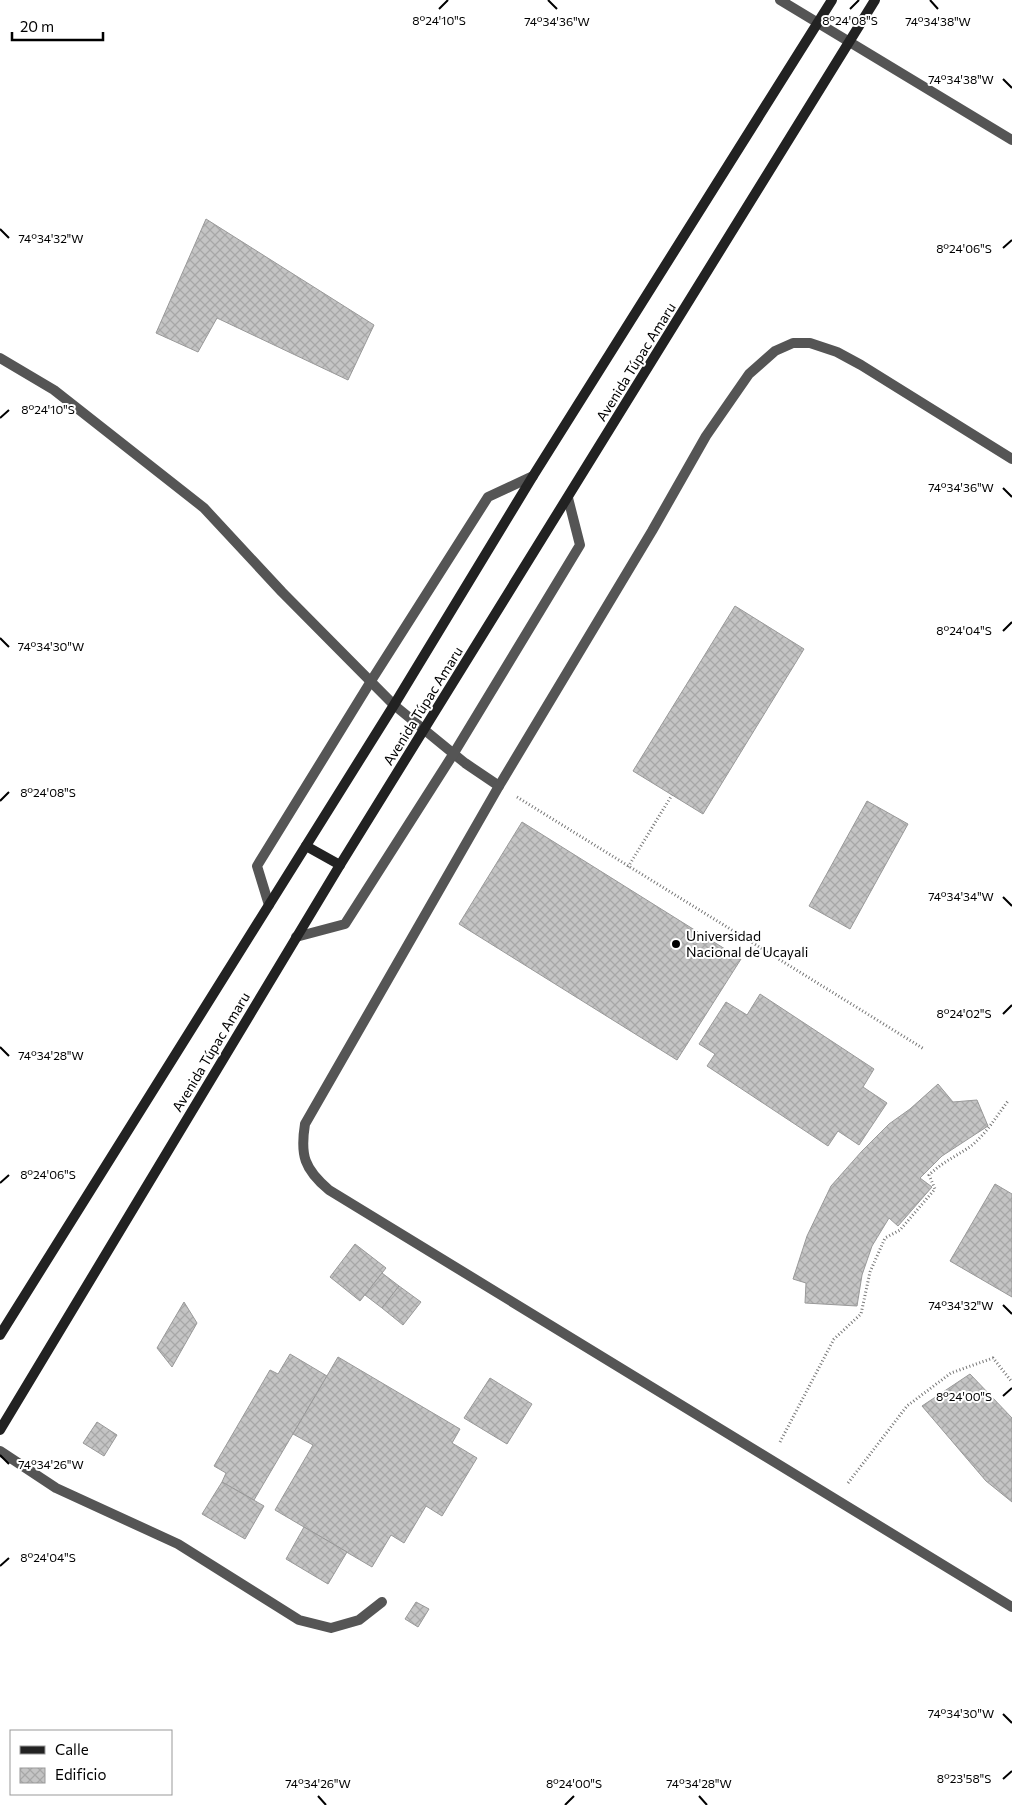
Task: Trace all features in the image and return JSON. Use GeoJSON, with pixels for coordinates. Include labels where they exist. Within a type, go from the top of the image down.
{"type":"FeatureCollection","features":[{"type":"Feature","properties":{"kind":"main road","name":"Avenida Túpac Amaru"},"geometry":{"type":"LineString","coordinates":[[0,1335],[394,705],[533,476],[832,0]]}},
{"type":"Feature","properties":{"kind":"main road","name":"Avenida Túpac Amaru"},"geometry":{"type":"LineString","coordinates":[[0,1430],[340,865],[875,0]]}},
{"type":"Feature","properties":{"kind":"main road"},"geometry":{"type":"LineString","coordinates":[[306,846],[340,865]]}},
{"type":"Feature","properties":{"kind":"street"},"geometry":{"type":"LineString","coordinates":[[780,0],[1012,140]]}},
{"type":"Feature","properties":{"kind":"street"},"geometry":{"type":"LineString","coordinates":[[1012,459],[861,365],[837,352],[810,343],[794,343],[775,351],[749,374],[706,436],[647,539],[499,786],[306,1124],[302,1140],[303,1156],[307,1166],[315,1178],[329,1190],[1012,1607]]}},
{"type":"Feature","properties":{"kind":"street"},"geometry":{"type":"LineString","coordinates":[[0,358],[54,390],[204,508],[282,592],[394,705],[465,763],[499,786]]}},
{"type":"Feature","properties":{"kind":"street"},"geometry":{"type":"LineString","coordinates":[[269,904],[257,866],[370,681],[488,497],[533,476]]}},
{"type":"Feature","properties":{"kind":"street"},"geometry":{"type":"LineString","coordinates":[[296,937],[346,924],[454,753],[580,545],[568,498]]}},
{"type":"Feature","properties":{"kind":"street"},"geometry":{"type":"LineString","coordinates":[[0,1451],[56,1488],[178,1544],[299,1620],[331,1628],[359,1620],[382,1602]]}},
{"type":"Feature","properties":{"kind":"path"},"geometry":{"type":"LineString","coordinates":[[499,786],[924,1049]]}},
{"type":"Feature","properties":{"kind":"path"},"geometry":{"type":"LineString","coordinates":[[628,867],[672,795]]}},
{"type":"Feature","properties":{"kind":"path"},"geometry":{"type":"LineString","coordinates":[[770,1460],[834,1339],[861,1314],[870,1272],[885,1238],[900,1230],[935,1189],[930,1175],[939,1165],[971,1146],[986,1132],[1008,1101]]}},
{"type":"Feature","properties":{"kind":"path"},"geometry":{"type":"LineString","coordinates":[[836,1499],[907,1406],[951,1373],[993,1358],[1012,1382]]}},
{"type":"Feature","properties":{"kind":"building"},"geometry":{"type":"Polygon","coordinates":[[[206,219],[374,325],[348,380],[217,318],[198,352],[156,333],[206,219]]]}},
{"type":"Feature","properties":{"kind":"building"},"geometry":{"type":"Polygon","coordinates":[[[735,606],[804,649],[703,814],[633,771],[735,606]]]}},
{"type":"Feature","properties":{"kind":"building"},"geometry":{"type":"Polygon","coordinates":[[[867,801],[908,824],[850,929],[809,906],[867,801]]]}},
{"type":"Feature","properties":{"kind":"building"},"geometry":{"type":"Polygon","coordinates":[[[522,822],[741,959],[677,1060],[459,924],[522,822]]]}},
{"type":"Feature","properties":{"kind":"building"},"geometry":{"type":"Polygon","coordinates":[[[760,994],[874,1069],[863,1087],[887,1103],[859,1145],[838,1131],[828,1146],[707,1066],[715,1054],[699,1044],[726,1002],[747,1015],[760,994]]]}},
{"type":"Feature","properties":{"kind":"building"},"geometry":{"type":"Polygon","coordinates":[[[938,1084],[953,1102],[977,1100],[988,1126],[942,1156],[920,1178],[932,1187],[898,1226],[889,1218],[872,1246],[862,1275],[857,1306],[805,1303],[806,1283],[793,1279],[807,1236],[831,1186],[889,1124],[910,1109],[938,1084]]]}},
{"type":"Feature","properties":{"kind":"building"},"geometry":{"type":"Polygon","coordinates":[[[995,1184],[1012,1194],[1012,1297],[950,1261],[995,1184]]]}},
{"type":"Feature","properties":{"kind":"building"},"geometry":{"type":"Polygon","coordinates":[[[355,1244],[386,1268],[360,1301],[330,1277],[355,1244]]]}},
{"type":"Feature","properties":{"kind":"building"},"geometry":{"type":"Polygon","coordinates":[[[382,1273],[399,1286],[382,1308],[365,1295],[382,1273]]]}},
{"type":"Feature","properties":{"kind":"building"},"geometry":{"type":"Polygon","coordinates":[[[399,1286],[421,1302],[403,1325],[382,1308],[399,1286]]]}},
{"type":"Feature","properties":{"kind":"building"},"geometry":{"type":"Polygon","coordinates":[[[184,1302],[197,1323],[172,1367],[157,1348],[184,1302]]]}},
{"type":"Feature","properties":{"kind":"building"},"geometry":{"type":"Polygon","coordinates":[[[290,1354],[327,1376],[254,1500],[222,1482],[226,1473],[214,1466],[270,1370],[278,1374],[290,1354]]]}},
{"type":"Feature","properties":{"kind":"building"},"geometry":{"type":"Polygon","coordinates":[[[338,1357],[460,1429],[452,1443],[477,1458],[442,1516],[426,1506],[404,1543],[391,1535],[372,1567],[275,1510],[313,1445],[293,1434],[338,1357]]]}},
{"type":"Feature","properties":{"kind":"building"},"geometry":{"type":"Polygon","coordinates":[[[970,1374],[1012,1418],[1012,1502],[986,1481],[922,1406],[970,1374]]]}},
{"type":"Feature","properties":{"kind":"building"},"geometry":{"type":"Polygon","coordinates":[[[490,1378],[532,1404],[507,1444],[464,1418],[490,1378]]]}},
{"type":"Feature","properties":{"kind":"building"},"geometry":{"type":"Polygon","coordinates":[[[97,1422],[117,1435],[104,1456],[83,1443],[97,1422]]]}},
{"type":"Feature","properties":{"kind":"building"},"geometry":{"type":"Polygon","coordinates":[[[222,1482],[264,1506],[245,1539],[202,1514],[222,1482]]]}},
{"type":"Feature","properties":{"kind":"building"},"geometry":{"type":"Polygon","coordinates":[[[304,1527],[347,1552],[328,1584],[286,1559],[304,1527]]]}},
{"type":"Feature","properties":{"kind":"building"},"geometry":{"type":"Polygon","coordinates":[[[416,1602],[429,1609],[418,1627],[405,1619],[416,1602]]]}},
{"type":"Feature","properties":{"kind":"place","name":"Universidad Nacional de Ucayali"},"geometry":{"type":"Point","coordinates":[676,944]}}]}
